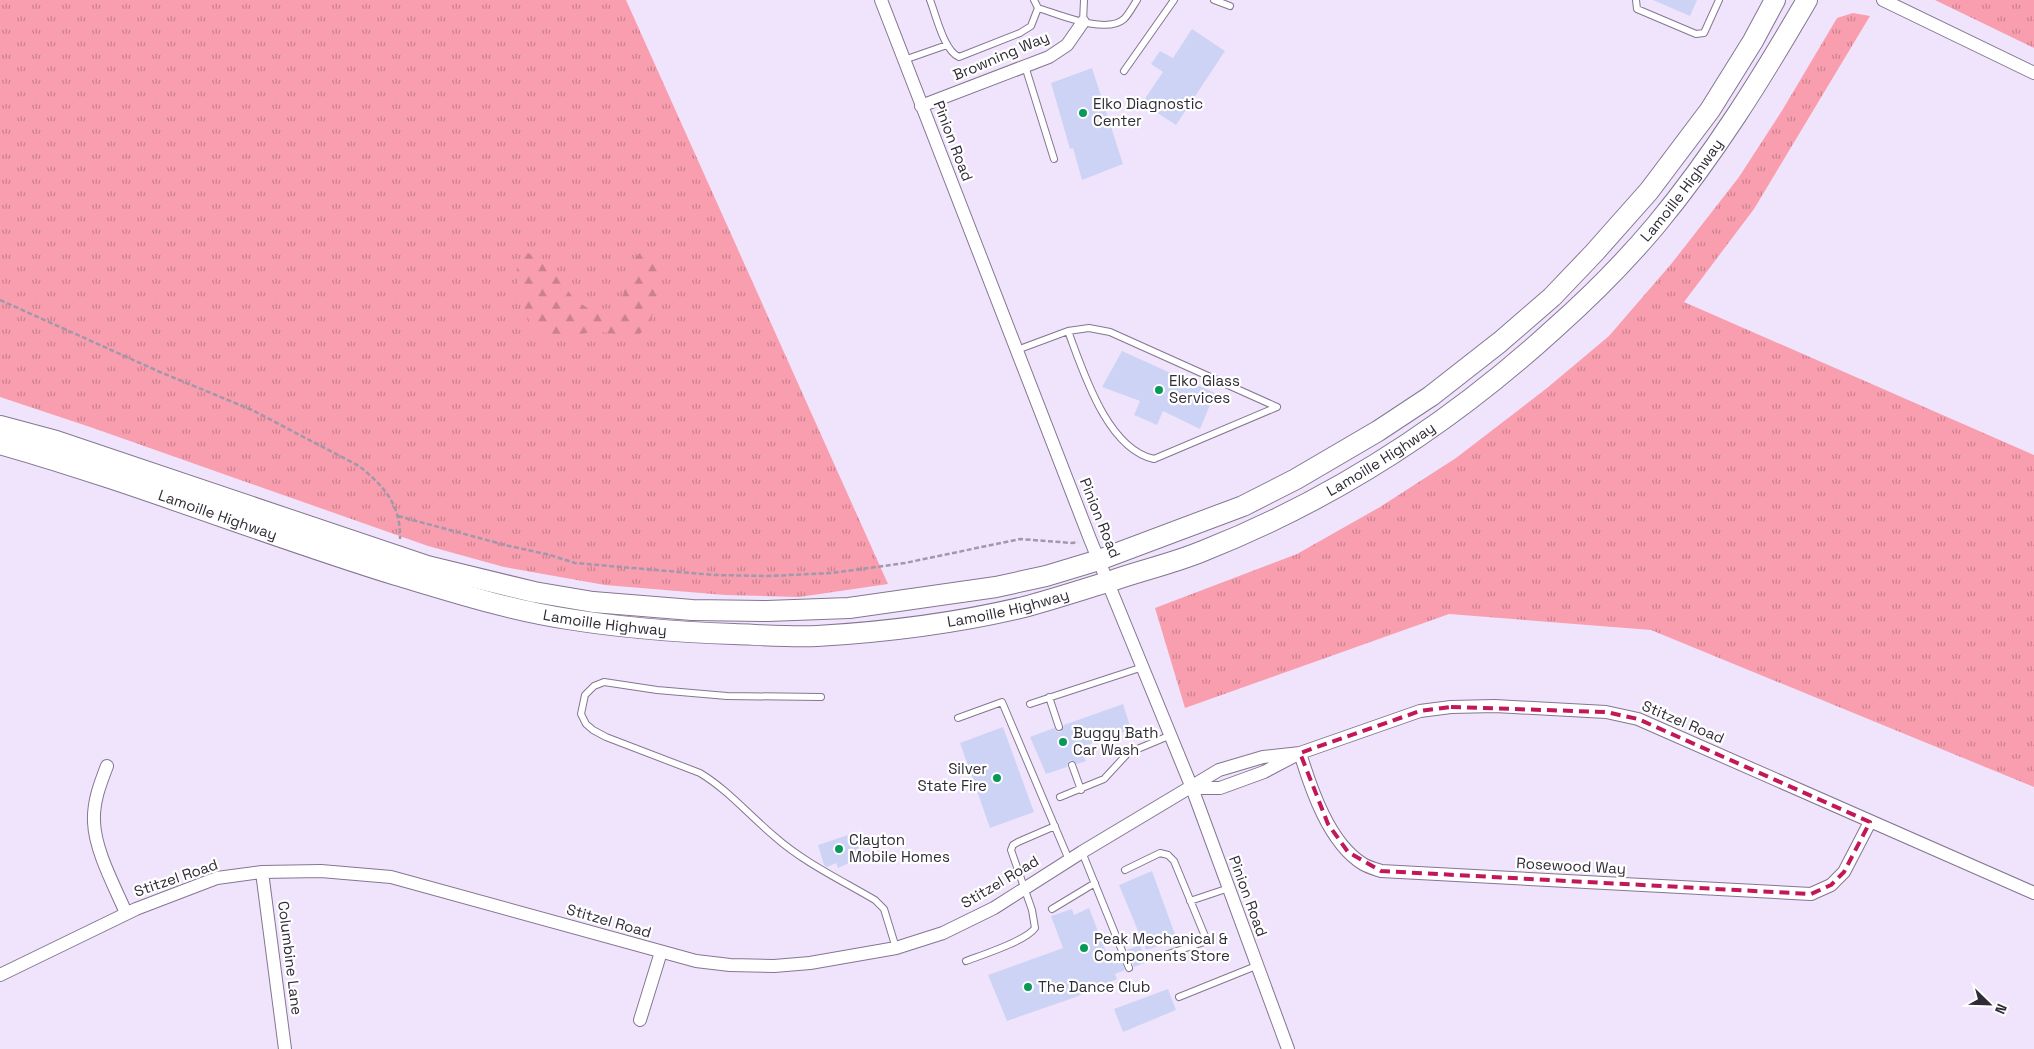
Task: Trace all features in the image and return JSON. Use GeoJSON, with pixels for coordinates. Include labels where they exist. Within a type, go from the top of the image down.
{"type":"FeatureCollection","features":[{"type":"Feature","properties":{"kind":"main road","name":"Lamoille Highway"},"geometry":{"type":"LineString","coordinates":[[0,426],[56,441],[399,557],[468,578],[593,602],[692,610],[767,611],[849,608],[961,592],[1046,576],[1099,560],[1243,506],[1296,479],[1378,431],[1431,396],[1500,342],[1552,297],[1649,191],[1710,110],[1775,0]]}},
{"type":"Feature","properties":{"kind":"main road","name":"Lamoille Highway"},"geometry":{"type":"LineString","coordinates":[[0,444],[53,459],[362,564],[459,594],[565,619],[678,632],[798,637],[888,630],[976,617],[1023,607],[1200,552],[1292,511],[1371,466],[1433,427],[1514,366],[1580,306],[1654,228],[1728,130],[1761,78],[1806,0]]}},
{"type":"Feature","properties":{"kind":"street","name":"Pinion Road"},"geometry":{"type":"LineString","coordinates":[[881,0],[1107,582],[1192,788],[1288,1049]]}},
{"type":"Feature","properties":{"kind":"street"},"geometry":{"type":"LineString","coordinates":[[1882,0],[2034,73]]}},
{"type":"Feature","properties":{"kind":"street","name":"Browning Way"},"geometry":{"type":"LineString","coordinates":[[921,106],[1049,57],[1067,45],[1083,22]]}},
{"type":"Feature","properties":{"kind":"street","name":"Stitzel Road"},"geometry":{"type":"LineString","coordinates":[[0,974],[126,914],[217,878],[262,872],[321,871],[391,877],[696,961],[730,965],[774,966],[810,963],[896,948],[943,933],[994,908],[1082,852],[1192,788],[1219,770],[1263,757],[1300,753],[1420,711],[1451,707],[1495,706],[1606,712],[1638,720],[2034,893]]}},
{"type":"Feature","properties":{"kind":"street","name":"Rosewood Way"},"geometry":{"type":"LineString","coordinates":[[1300,753],[1309,783],[1328,824],[1348,852],[1363,864],[1381,871],[1811,894],[1831,885],[1844,872],[1870,822]]}},
{"type":"Feature","properties":{"kind":"street"},"geometry":{"type":"LineString","coordinates":[[107,766],[96,795],[94,822],[103,856],[126,914]]}},
{"type":"Feature","properties":{"kind":"street","name":"Columbine Lane"},"geometry":{"type":"LineString","coordinates":[[262,872],[285,1049]]}},
{"type":"Feature","properties":{"kind":"street"},"geometry":{"type":"LineString","coordinates":[[640,1020],[661,952]]}},
{"type":"Feature","properties":{"kind":"lane"},"geometry":{"type":"LineString","coordinates":[[930,0],[947,45],[952,54],[959,56],[1020,33],[1031,26],[1038,8]]}},
{"type":"Feature","properties":{"kind":"lane"},"geometry":{"type":"LineString","coordinates":[[1034,0],[1038,8],[1083,22],[1104,26],[1124,19],[1137,0]]}},
{"type":"Feature","properties":{"kind":"lane"},"geometry":{"type":"LineString","coordinates":[[1083,22],[1084,0]]}},
{"type":"Feature","properties":{"kind":"lane"},"geometry":{"type":"LineString","coordinates":[[1124,71],[1174,0]]}},
{"type":"Feature","properties":{"kind":"lane"},"geometry":{"type":"LineString","coordinates":[[1214,0],[1230,6]]}},
{"type":"Feature","properties":{"kind":"lane"},"geometry":{"type":"LineString","coordinates":[[1636,0],[1637,9],[1696,34],[1704,33],[1719,0]]}},
{"type":"Feature","properties":{"kind":"lane"},"geometry":{"type":"LineString","coordinates":[[904,60],[947,45]]}},
{"type":"Feature","properties":{"kind":"lane"},"geometry":{"type":"LineString","coordinates":[[1025,66],[1054,159]]}},
{"type":"Feature","properties":{"kind":"lane"},"geometry":{"type":"LineString","coordinates":[[1017,350],[1068,331],[1089,328],[1110,332],[1277,407],[1154,459],[1143,456],[1129,448],[1113,431],[1086,377],[1068,331]]}},
{"type":"Feature","properties":{"kind":"lane"},"geometry":{"type":"LineString","coordinates":[[1030,704],[1142,667]]}},
{"type":"Feature","properties":{"kind":"lane"},"geometry":{"type":"LineString","coordinates":[[821,697],[727,696],[657,690],[604,682],[594,686],[586,694],[581,714],[586,724],[606,737],[700,773],[713,781],[775,837],[875,900],[884,909],[896,948]]}},
{"type":"Feature","properties":{"kind":"lane"},"geometry":{"type":"LineString","coordinates":[[1049,697],[1059,727]]}},
{"type":"Feature","properties":{"kind":"lane"},"geometry":{"type":"LineString","coordinates":[[958,718],[1002,702],[1069,860]]}},
{"type":"Feature","properties":{"kind":"lane"},"geometry":{"type":"LineString","coordinates":[[1060,798],[1104,779],[1128,753],[1171,735]]}},
{"type":"Feature","properties":{"kind":"lane"},"geometry":{"type":"LineString","coordinates":[[1072,765],[1081,790]]}},
{"type":"Feature","properties":{"kind":"lane"},"geometry":{"type":"LineString","coordinates":[[966,961],[1032,933],[1036,924],[1025,888],[1011,854],[1013,845],[1055,826]]}},
{"type":"Feature","properties":{"kind":"lane"},"geometry":{"type":"LineString","coordinates":[[1082,852],[1130,968]]}},
{"type":"Feature","properties":{"kind":"lane"},"geometry":{"type":"LineString","coordinates":[[1125,870],[1160,852],[1168,855],[1174,861],[1207,941],[1162,956]]}},
{"type":"Feature","properties":{"kind":"lane"},"geometry":{"type":"LineString","coordinates":[[1052,909],[1095,883]]}},
{"type":"Feature","properties":{"kind":"lane"},"geometry":{"type":"LineString","coordinates":[[1190,900],[1228,888]]}},
{"type":"Feature","properties":{"kind":"lane"},"geometry":{"type":"LineString","coordinates":[[1179,997],[1256,966]]}},
{"type":"Feature","properties":{"kind":"path"},"geometry":{"type":"LineString","coordinates":[[0,300],[160,372],[252,410],[359,466],[372,476],[385,491],[398,516],[400,526],[399,557]]}},
{"type":"Feature","properties":{"kind":"path"},"geometry":{"type":"LineString","coordinates":[[398,516],[581,564],[698,574],[768,576],[856,571],[1020,539],[1072,543]]}},
{"type":"Feature","properties":{"kind":"highlighted area"},"geometry":{"type":"Polygon","coordinates":[[[1451,707],[1606,712],[1638,719],[1870,822],[1844,872],[1831,885],[1811,894],[1787,894],[1381,871],[1348,852],[1328,824],[1300,753],[1420,711],[1451,707]]]}},
{"type":"Feature","properties":{"kind":"green space"},"geometry":{"type":"Polygon","coordinates":[[[0,0],[626,0],[888,584],[799,597],[725,595],[605,585],[504,567],[428,546],[0,397],[0,0]]]}},
{"type":"Feature","properties":{"kind":"green space"},"geometry":{"type":"Polygon","coordinates":[[[1935,0],[2034,0],[2034,48],[1935,0]]]}},
{"type":"Feature","properties":{"kind":"green space"},"geometry":{"type":"Polygon","coordinates":[[[1853,13],[1870,16],[1754,209],[1684,302],[2034,455],[2034,787],[1651,630],[1449,614],[1185,708],[1155,608],[1297,554],[1380,507],[1456,458],[1547,388],[1609,336],[1672,263],[1739,177],[1783,109],[1837,18],[1853,13]]]}},
{"type":"Feature","properties":{"kind":"green space"},"geometry":{"type":"Polygon","coordinates":[[[647,249],[659,257],[661,283],[659,297],[650,321],[640,333],[635,336],[626,336],[593,332],[551,340],[538,333],[532,325],[521,300],[518,287],[518,264],[523,255],[528,253],[542,260],[575,300],[594,312],[610,317],[617,310],[621,301],[633,262],[639,254],[647,249]]]}},
{"type":"Feature","properties":{"kind":"building"},"geometry":{"type":"Polygon","coordinates":[[[1653,0],[1697,0],[1690,16],[1653,0]]]}},
{"type":"Feature","properties":{"kind":"building"},"geometry":{"type":"Polygon","coordinates":[[[1192,29],[1225,51],[1176,125],[1142,103],[1163,72],[1151,64],[1160,51],[1173,58],[1192,29]]]}},
{"type":"Feature","properties":{"kind":"building","name":"Elko Diagnostic Center"},"geometry":{"type":"Polygon","coordinates":[[[1092,68],[1123,164],[1082,180],[1073,148],[1070,149],[1051,83],[1092,68]]]}},
{"type":"Feature","properties":{"kind":"building","name":"Elko Glass Services"},"geometry":{"type":"Polygon","coordinates":[[[1122,351],[1215,393],[1200,429],[1163,411],[1157,425],[1134,415],[1140,401],[1102,387],[1122,351]]]}},
{"type":"Feature","properties":{"kind":"building","name":"Buggy Bath Car Wash"},"geometry":{"type":"Polygon","coordinates":[[[1123,704],[1131,729],[1079,748],[1086,761],[1077,764],[1071,760],[1068,762],[1067,767],[1046,774],[1030,737],[1054,728],[1061,732],[1064,725],[1123,704]]]}},
{"type":"Feature","properties":{"kind":"building","name":"Silver State Fire"},"geometry":{"type":"Polygon","coordinates":[[[1003,727],[1034,812],[990,828],[960,743],[1003,727]]]}},
{"type":"Feature","properties":{"kind":"building","name":"Clayton Mobile Homes"},"geometry":{"type":"Polygon","coordinates":[[[854,833],[861,854],[852,856],[854,861],[838,868],[836,863],[827,867],[824,865],[818,845],[854,833]]]}},
{"type":"Feature","properties":{"kind":"building"},"geometry":{"type":"Polygon","coordinates":[[[1152,871],[1177,940],[1146,950],[1119,885],[1152,871]]]}},
{"type":"Feature","properties":{"kind":"building"},"geometry":{"type":"Polygon","coordinates":[[[1089,908],[1108,957],[1118,953],[1125,970],[1115,974],[1117,979],[1076,997],[1007,1021],[988,975],[1063,948],[1051,916],[1072,909],[1074,915],[1089,908]]]}},
{"type":"Feature","properties":{"kind":"building"},"geometry":{"type":"Polygon","coordinates":[[[1140,945],[1147,962],[1134,967],[1127,950],[1140,945]]]}},
{"type":"Feature","properties":{"kind":"building"},"geometry":{"type":"Polygon","coordinates":[[[1168,989],[1176,1010],[1123,1032],[1114,1009],[1168,989]]]}},
{"type":"Feature","properties":{"kind":"place","name":"Elko Diagnostic Center"},"geometry":{"type":"Point","coordinates":[1083,113]}},
{"type":"Feature","properties":{"kind":"place","name":"Elko Glass Services"},"geometry":{"type":"Point","coordinates":[1159,390]}},
{"type":"Feature","properties":{"kind":"place","name":"Buggy Bath Car Wash"},"geometry":{"type":"Point","coordinates":[1063,742]}},
{"type":"Feature","properties":{"kind":"place","name":"Silver State Fire"},"geometry":{"type":"Point","coordinates":[997,778]}},
{"type":"Feature","properties":{"kind":"place","name":"Clayton Mobile Homes"},"geometry":{"type":"Point","coordinates":[839,849]}},
{"type":"Feature","properties":{"kind":"place","name":"Peak Mechanical & Components Store"},"geometry":{"type":"Point","coordinates":[1084,948]}},
{"type":"Feature","properties":{"kind":"place","name":"The Dance Club"},"geometry":{"type":"Point","coordinates":[1028,987]}}]}
